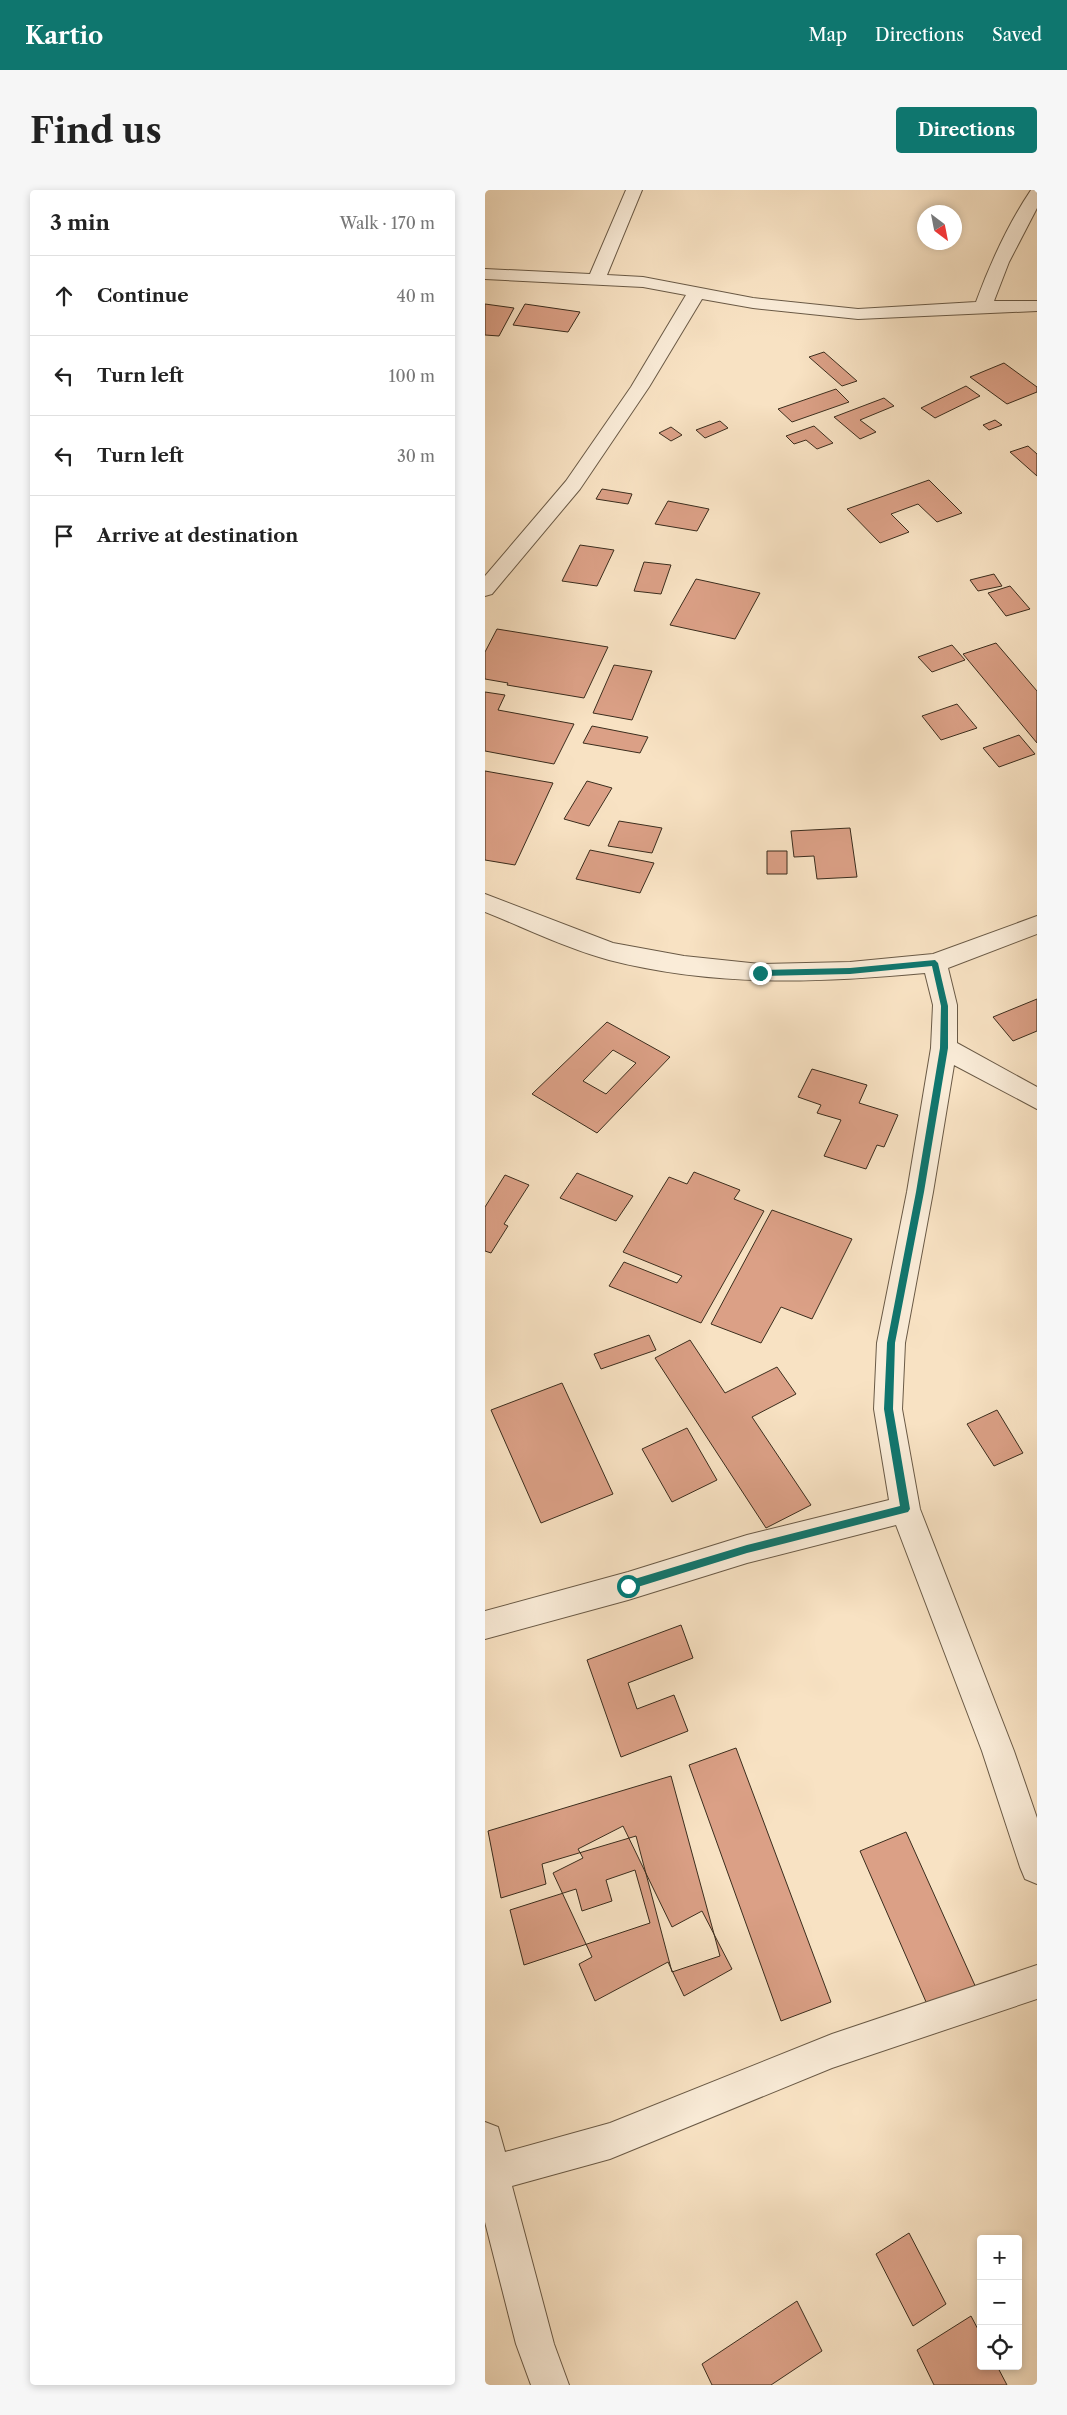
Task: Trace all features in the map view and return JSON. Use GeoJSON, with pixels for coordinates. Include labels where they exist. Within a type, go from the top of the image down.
{"type":"FeatureCollection","features":[{"type":"Feature","properties":{"kind":"street"},"geometry":{"type":"LineString","coordinates":[[597,278],[634,190]]}},
{"type":"Feature","properties":{"kind":"street"},"geometry":{"type":"LineString","coordinates":[[983,307],[993,278],[1016,229],[1037,193]]}},
{"type":"Feature","properties":{"kind":"street"},"geometry":{"type":"LineString","coordinates":[[485,274],[597,278],[643,282],[753,303],[858,314],[1037,306]]}},
{"type":"Feature","properties":{"kind":"street"},"geometry":{"type":"LineString","coordinates":[[485,589],[573,484],[640,387],[696,292]]}},
{"type":"Feature","properties":{"kind":"street"},"geometry":{"type":"LineString","coordinates":[[485,903],[610,951],[684,965],[760,973],[850,971],[935,963],[1037,925]]}},
{"type":"Feature","properties":{"kind":"street"},"geometry":{"type":"LineString","coordinates":[[935,963],[945,1006],[944,1048],[920,1192],[891,1343],[888,1409],[905,1509],[998,1751],[1037,1867]]}},
{"type":"Feature","properties":{"kind":"street"},"geometry":{"type":"LineString","coordinates":[[944,1048],[1037,1098]]}},
{"type":"Feature","properties":{"kind":"street"},"geometry":{"type":"LineString","coordinates":[[485,1625],[628,1586],[747,1549],[905,1509]]}},
{"type":"Feature","properties":{"kind":"street"},"geometry":{"type":"LineString","coordinates":[[550,2385],[535,2344],[487,2163],[610,2141],[832,2051],[1037,1982]]}},
{"type":"Feature","properties":{"kind":"building"},"geometry":{"type":"Polygon","coordinates":[[[485,304],[514,308],[499,336],[485,335],[485,304]]]}},
{"type":"Feature","properties":{"kind":"building"},"geometry":{"type":"Polygon","coordinates":[[[525,304],[580,312],[568,332],[513,325],[525,304]]]}},
{"type":"Feature","properties":{"kind":"building"},"geometry":{"type":"Polygon","coordinates":[[[824,352],[857,381],[842,386],[809,357],[824,352]]]}},
{"type":"Feature","properties":{"kind":"building"},"geometry":{"type":"Polygon","coordinates":[[[1004,363],[1037,387],[1037,392],[1007,404],[970,377],[1004,363]]]}},
{"type":"Feature","properties":{"kind":"building"},"geometry":{"type":"Polygon","coordinates":[[[966,386],[980,396],[935,418],[921,408],[966,386]]]}},
{"type":"Feature","properties":{"kind":"building"},"geometry":{"type":"Polygon","coordinates":[[[836,389],[849,402],[792,422],[778,409],[836,389]]]}},
{"type":"Feature","properties":{"kind":"building"},"geometry":{"type":"Polygon","coordinates":[[[884,398],[894,406],[860,420],[876,432],[860,439],[834,417],[884,398]]]}},
{"type":"Feature","properties":{"kind":"building"},"geometry":{"type":"Polygon","coordinates":[[[995,420],[1002,425],[989,430],[983,425],[995,420]]]}},
{"type":"Feature","properties":{"kind":"building"},"geometry":{"type":"Polygon","coordinates":[[[720,421],[728,428],[705,438],[696,430],[720,421]]]}},
{"type":"Feature","properties":{"kind":"building"},"geometry":{"type":"Polygon","coordinates":[[[814,426],[833,443],[817,449],[806,440],[794,444],[786,436],[814,426]]]}},
{"type":"Feature","properties":{"kind":"building"},"geometry":{"type":"Polygon","coordinates":[[[671,427],[682,435],[671,441],[659,433],[671,427]]]}},
{"type":"Feature","properties":{"kind":"building"},"geometry":{"type":"Polygon","coordinates":[[[1028,446],[1037,454],[1037,476],[1010,452],[1028,446]]]}},
{"type":"Feature","properties":{"kind":"building"},"geometry":{"type":"Polygon","coordinates":[[[929,480],[962,513],[937,522],[918,504],[891,514],[909,532],[880,543],[847,509],[929,480]]]}},
{"type":"Feature","properties":{"kind":"building"},"geometry":{"type":"Polygon","coordinates":[[[602,489],[632,494],[628,504],[596,499],[602,489]]]}},
{"type":"Feature","properties":{"kind":"building"},"geometry":{"type":"Polygon","coordinates":[[[668,501],[709,509],[697,531],[655,524],[668,501]]]}},
{"type":"Feature","properties":{"kind":"building"},"geometry":{"type":"Polygon","coordinates":[[[580,545],[614,550],[597,586],[562,581],[580,545]]]}},
{"type":"Feature","properties":{"kind":"building"},"geometry":{"type":"Polygon","coordinates":[[[644,562],[671,565],[661,594],[634,591],[644,562]]]}},
{"type":"Feature","properties":{"kind":"building"},"geometry":{"type":"Polygon","coordinates":[[[994,574],[1002,586],[978,591],[970,580],[994,574]]]}},
{"type":"Feature","properties":{"kind":"building"},"geometry":{"type":"Polygon","coordinates":[[[696,579],[760,593],[735,639],[670,625],[696,579]]]}},
{"type":"Feature","properties":{"kind":"building"},"geometry":{"type":"Polygon","coordinates":[[[1010,586],[1030,609],[1006,616],[988,593],[1010,586]]]}},
{"type":"Feature","properties":{"kind":"building"},"geometry":{"type":"Polygon","coordinates":[[[497,629],[608,647],[584,698],[507,685],[508,683],[485,679],[485,652],[497,629]]]}},
{"type":"Feature","properties":{"kind":"building"},"geometry":{"type":"Polygon","coordinates":[[[996,643],[1037,691],[1037,743],[963,654],[996,643]]]}},
{"type":"Feature","properties":{"kind":"building"},"geometry":{"type":"Polygon","coordinates":[[[952,645],[965,660],[932,672],[918,657],[952,645]]]}},
{"type":"Feature","properties":{"kind":"building"},"geometry":{"type":"Polygon","coordinates":[[[614,665],[652,671],[632,720],[593,713],[614,665]]]}},
{"type":"Feature","properties":{"kind":"building"},"geometry":{"type":"Polygon","coordinates":[[[485,692],[505,695],[498,710],[574,724],[554,764],[485,751],[485,692]]]}},
{"type":"Feature","properties":{"kind":"building"},"geometry":{"type":"Polygon","coordinates":[[[957,704],[977,728],[941,740],[922,716],[957,704]]]}},
{"type":"Feature","properties":{"kind":"building"},"geometry":{"type":"Polygon","coordinates":[[[592,726],[648,737],[640,753],[583,743],[592,726]]]}},
{"type":"Feature","properties":{"kind":"building"},"geometry":{"type":"Polygon","coordinates":[[[1019,735],[1035,754],[999,767],[983,748],[1019,735]]]}},
{"type":"Feature","properties":{"kind":"building"},"geometry":{"type":"Polygon","coordinates":[[[485,771],[553,783],[515,865],[485,860],[485,771]]]}},
{"type":"Feature","properties":{"kind":"building"},"geometry":{"type":"Polygon","coordinates":[[[587,781],[612,788],[589,826],[564,819],[587,781]]]}},
{"type":"Feature","properties":{"kind":"building"},"geometry":{"type":"Polygon","coordinates":[[[619,821],[662,828],[652,853],[608,846],[619,821]]]}},
{"type":"Feature","properties":{"kind":"building"},"geometry":{"type":"Polygon","coordinates":[[[850,828],[857,877],[817,879],[814,856],[794,857],[791,831],[850,828]]]}},
{"type":"Feature","properties":{"kind":"building"},"geometry":{"type":"Polygon","coordinates":[[[590,850],[654,863],[640,893],[576,879],[590,850]]]}},
{"type":"Feature","properties":{"kind":"building"},"geometry":{"type":"Polygon","coordinates":[[[767,851],[787,851],[787,874],[767,874],[767,851]]]}},
{"type":"Feature","properties":{"kind":"building"},"geometry":{"type":"Polygon","coordinates":[[[1037,999],[1037,1031],[1013,1041],[993,1017],[1037,999]]]}},
{"type":"Feature","properties":{"kind":"building"},"geometry":{"type":"Polygon","coordinates":[[[607,1022],[670,1057],[597,1133],[532,1094],[607,1022]],[[613,1050],[583,1081],[606,1094],[636,1063],[613,1050]]]}},
{"type":"Feature","properties":{"kind":"building"},"geometry":{"type":"Polygon","coordinates":[[[812,1069],[867,1085],[859,1103],[898,1115],[884,1147],[877,1145],[866,1169],[824,1156],[841,1120],[817,1113],[821,1105],[798,1097],[812,1069]]]}},
{"type":"Feature","properties":{"kind":"building"},"geometry":{"type":"Polygon","coordinates":[[[694,1172],[740,1190],[734,1199],[764,1211],[701,1323],[609,1286],[624,1262],[677,1283],[682,1276],[623,1252],[669,1177],[687,1184],[694,1172]]]}},
{"type":"Feature","properties":{"kind":"building"},"geometry":{"type":"Polygon","coordinates":[[[577,1173],[633,1196],[616,1221],[560,1198],[577,1173]]]}},
{"type":"Feature","properties":{"kind":"building"},"geometry":{"type":"Polygon","coordinates":[[[505,1175],[529,1185],[504,1224],[508,1226],[491,1253],[485,1251],[485,1207],[505,1175]]]}},
{"type":"Feature","properties":{"kind":"building"},"geometry":{"type":"Polygon","coordinates":[[[772,1210],[852,1239],[812,1319],[781,1307],[761,1343],[711,1324],[772,1210]]]}},
{"type":"Feature","properties":{"kind":"building"},"geometry":{"type":"Polygon","coordinates":[[[649,1335],[656,1350],[601,1369],[594,1354],[649,1335]]]}},
{"type":"Feature","properties":{"kind":"building"},"geometry":{"type":"Polygon","coordinates":[[[690,1340],[725,1393],[777,1367],[796,1394],[752,1417],[811,1505],[766,1528],[655,1358],[690,1340]]]}},
{"type":"Feature","properties":{"kind":"building"},"geometry":{"type":"Polygon","coordinates":[[[562,1383],[613,1494],[541,1523],[491,1410],[562,1383]]]}},
{"type":"Feature","properties":{"kind":"building"},"geometry":{"type":"Polygon","coordinates":[[[997,1410],[1023,1453],[994,1466],[967,1424],[997,1410]]]}},
{"type":"Feature","properties":{"kind":"building"},"geometry":{"type":"Polygon","coordinates":[[[687,1428],[717,1480],[672,1502],[642,1449],[687,1428]]]}},
{"type":"Feature","properties":{"kind":"building"},"geometry":{"type":"Polygon","coordinates":[[[681,1625],[693,1658],[628,1683],[637,1709],[674,1695],[688,1731],[621,1757],[587,1660],[681,1625]]]}},
{"type":"Feature","properties":{"kind":"building"},"geometry":{"type":"Polygon","coordinates":[[[736,1748],[831,2002],[781,2021],[689,1765],[736,1748]]]}},
{"type":"Feature","properties":{"kind":"building"},"geometry":{"type":"Polygon","coordinates":[[[671,1776],[720,1956],[672,1972],[636,1836],[542,1864],[546,1884],[501,1898],[488,1831],[671,1776]]]}},
{"type":"Feature","properties":{"kind":"building"},"geometry":{"type":"Polygon","coordinates":[[[623,1826],[672,1927],[702,1911],[732,1969],[684,1996],[668,1962],[595,2001],[579,1964],[592,1957],[553,1873],[583,1858],[578,1849],[623,1826]]]}},
{"type":"Feature","properties":{"kind":"building"},"geometry":{"type":"Polygon","coordinates":[[[906,1832],[977,1990],[930,2011],[860,1851],[906,1832]]]}},
{"type":"Feature","properties":{"kind":"building"},"geometry":{"type":"Polygon","coordinates":[[[635,1870],[650,1923],[524,1965],[510,1910],[576,1889],[582,1911],[612,1901],[606,1880],[635,1870]]]}},
{"type":"Feature","properties":{"kind":"building"},"geometry":{"type":"Polygon","coordinates":[[[909,2233],[946,2304],[913,2326],[876,2254],[909,2233]]]}},
{"type":"Feature","properties":{"kind":"building"},"geometry":{"type":"Polygon","coordinates":[[[797,2301],[822,2351],[771,2385],[712,2385],[702,2364],[797,2301]]]}},
{"type":"Feature","properties":{"kind":"building"},"geometry":{"type":"Polygon","coordinates":[[[971,2316],[977,2327],[977,2370],[999,2370],[1007,2385],[934,2385],[917,2350],[971,2316]]]}},
{"type":"Feature","properties":{"kind":"route"},"geometry":{"type":"LineString","coordinates":[[628,1586],[747,1549],[905,1509],[888,1409],[891,1343],[920,1192],[944,1048],[945,1006],[935,963],[850,971],[760,973]]}}]}
